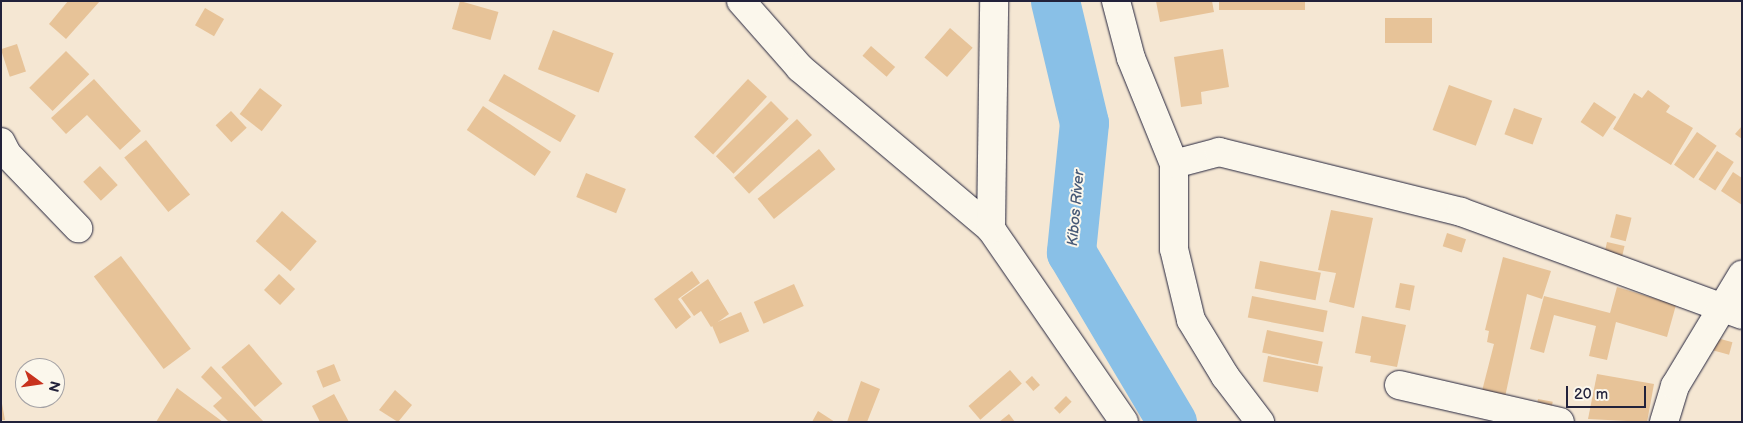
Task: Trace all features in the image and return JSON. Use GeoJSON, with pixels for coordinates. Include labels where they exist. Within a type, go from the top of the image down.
{"type":"FeatureCollection","features":[{"type":"Feature","properties":{"kind":"street"},"geometry":{"type":"LineString","coordinates":[[741,1],[800,68],[990,229],[1124,422]]}},
{"type":"Feature","properties":{"kind":"street"},"geometry":{"type":"LineString","coordinates":[[990,229],[994,1]]}},
{"type":"Feature","properties":{"kind":"street"},"geometry":{"type":"LineString","coordinates":[[1116,1],[1131,58],[1174,164],[1174,249],[1191,320],[1225,376],[1260,422]]}},
{"type":"Feature","properties":{"kind":"street"},"geometry":{"type":"LineString","coordinates":[[1,142],[13,161],[78,228]]}},
{"type":"Feature","properties":{"kind":"street"},"geometry":{"type":"LineString","coordinates":[[1174,164],[1219,152],[1461,212],[1733,312]]}},
{"type":"Feature","properties":{"kind":"street"},"geometry":{"type":"LineString","coordinates":[[1664,422],[1676,386],[1733,312],[1742,275]]}},
{"type":"Feature","properties":{"kind":"street"},"geometry":{"type":"LineString","coordinates":[[1399,385],[1560,422]]}},
{"type":"Feature","properties":{"kind":"building"},"geometry":{"type":"Polygon","coordinates":[[[68,1],[100,1],[66,39],[49,24],[68,1]]]}},
{"type":"Feature","properties":{"kind":"building"},"geometry":{"type":"Polygon","coordinates":[[[460,1],[498,12],[490,40],[452,29],[460,1]]]}},
{"type":"Feature","properties":{"kind":"building"},"geometry":{"type":"Polygon","coordinates":[[[1156,1],[1212,1],[1214,12],[1160,22],[1156,1]]]}},
{"type":"Feature","properties":{"kind":"building"},"geometry":{"type":"Polygon","coordinates":[[[1219,1],[1305,1],[1305,10],[1219,10],[1219,1]]]}},
{"type":"Feature","properties":{"kind":"building"},"geometry":{"type":"Polygon","coordinates":[[[205,8],[224,19],[214,36],[195,25],[205,8]]]}},
{"type":"Feature","properties":{"kind":"building"},"geometry":{"type":"Polygon","coordinates":[[[1385,18],[1432,18],[1432,43],[1385,43],[1385,18]]]}},
{"type":"Feature","properties":{"kind":"building"},"geometry":{"type":"Polygon","coordinates":[[[950,28],[973,48],[947,77],[924,57],[950,28]]]}},
{"type":"Feature","properties":{"kind":"building"},"geometry":{"type":"Polygon","coordinates":[[[553,30],[614,53],[599,93],[538,69],[553,30]]]}},
{"type":"Feature","properties":{"kind":"building"},"geometry":{"type":"Polygon","coordinates":[[[17,44],[26,72],[10,77],[1,49],[17,44]]]}},
{"type":"Feature","properties":{"kind":"building"},"geometry":{"type":"Polygon","coordinates":[[[871,46],[895,67],[887,77],[862,56],[871,46]]]}},
{"type":"Feature","properties":{"kind":"building"},"geometry":{"type":"Polygon","coordinates":[[[1223,49],[1229,87],[1201,92],[1202,104],[1181,107],[1174,57],[1223,49]]]}},
{"type":"Feature","properties":{"kind":"building"},"geometry":{"type":"Polygon","coordinates":[[[66,51],[89,74],[53,111],[29,88],[66,51]]]}},
{"type":"Feature","properties":{"kind":"building"},"geometry":{"type":"Polygon","coordinates":[[[504,74],[576,116],[560,142],[488,101],[504,74]]]}},
{"type":"Feature","properties":{"kind":"building"},"geometry":{"type":"Polygon","coordinates":[[[94,79],[141,131],[120,150],[87,115],[66,134],[51,118],[94,79]]]}},
{"type":"Feature","properties":{"kind":"building"},"geometry":{"type":"Polygon","coordinates":[[[748,79],[767,97],[713,155],[694,137],[748,79]]]}},
{"type":"Feature","properties":{"kind":"building"},"geometry":{"type":"Polygon","coordinates":[[[1449,85],[1492,101],[1476,146],[1433,130],[1449,85]]]}},
{"type":"Feature","properties":{"kind":"building"},"geometry":{"type":"Polygon","coordinates":[[[260,88],[282,105],[262,131],[240,114],[260,88]]]}},
{"type":"Feature","properties":{"kind":"building"},"geometry":{"type":"Polygon","coordinates":[[[1648,90],[1670,106],[1666,112],[1693,128],[1671,165],[1613,129],[1634,93],[1642,98],[1648,90]]]}},
{"type":"Feature","properties":{"kind":"building"},"geometry":{"type":"Polygon","coordinates":[[[771,101],[789,119],[734,174],[716,156],[771,101]]]}},
{"type":"Feature","properties":{"kind":"building"},"geometry":{"type":"Polygon","coordinates":[[[1594,102],[1616,117],[1603,137],[1581,122],[1594,102]]]}},
{"type":"Feature","properties":{"kind":"building"},"geometry":{"type":"Polygon","coordinates":[[[483,106],[551,152],[535,176],[467,130],[483,106]]]}},
{"type":"Feature","properties":{"kind":"building"},"geometry":{"type":"Polygon","coordinates":[[[1514,108],[1542,118],[1533,145],[1504,134],[1514,108]]]}},
{"type":"Feature","properties":{"kind":"building"},"geometry":{"type":"Polygon","coordinates":[[[231,111],[247,128],[231,142],[216,125],[231,111]]]}},
{"type":"Feature","properties":{"kind":"building"},"geometry":{"type":"Polygon","coordinates":[[[797,119],[812,135],[749,194],[734,178],[797,119]]]}},
{"type":"Feature","properties":{"kind":"building"},"geometry":{"type":"Polygon","coordinates":[[[1742,126],[1742,139],[1735,134],[1742,126]]]}},
{"type":"Feature","properties":{"kind":"building"},"geometry":{"type":"Polygon","coordinates":[[[1697,132],[1717,146],[1694,179],[1674,165],[1697,132]]]}},
{"type":"Feature","properties":{"kind":"building"},"geometry":{"type":"Polygon","coordinates":[[[146,140],[190,194],[168,212],[124,158],[146,140]]]}},
{"type":"Feature","properties":{"kind":"building"},"geometry":{"type":"Polygon","coordinates":[[[819,149],[835,169],[774,219],[758,199],[819,149]]]}},
{"type":"Feature","properties":{"kind":"building"},"geometry":{"type":"Polygon","coordinates":[[[1717,151],[1734,162],[1715,190],[1698,180],[1717,151]]]}},
{"type":"Feature","properties":{"kind":"building"},"geometry":{"type":"Polygon","coordinates":[[[100,166],[118,185],[101,201],[83,182],[100,166]]]}},
{"type":"Feature","properties":{"kind":"building"},"geometry":{"type":"Polygon","coordinates":[[[1733,172],[1742,178],[1742,205],[1721,191],[1733,172]]]}},
{"type":"Feature","properties":{"kind":"building"},"geometry":{"type":"Polygon","coordinates":[[[586,173],[626,189],[616,213],[576,197],[586,173]]]}},
{"type":"Feature","properties":{"kind":"building"},"geometry":{"type":"Polygon","coordinates":[[[1331,210],[1373,218],[1354,308],[1329,302],[1336,273],[1318,270],[1331,210]]]}},
{"type":"Feature","properties":{"kind":"building"},"geometry":{"type":"Polygon","coordinates":[[[282,211],[317,241],[290,271],[256,241],[282,211]]]}},
{"type":"Feature","properties":{"kind":"building"},"geometry":{"type":"Polygon","coordinates":[[[1616,214],[1632,218],[1626,241],[1610,237],[1616,214]]]}},
{"type":"Feature","properties":{"kind":"building"},"geometry":{"type":"Polygon","coordinates":[[[1447,233],[1466,239],[1462,252],[1443,246],[1447,233]]]}},
{"type":"Feature","properties":{"kind":"building"},"geometry":{"type":"Polygon","coordinates":[[[1607,242],[1625,246],[1621,263],[1603,259],[1607,242]]]}},
{"type":"Feature","properties":{"kind":"building"},"geometry":{"type":"Polygon","coordinates":[[[121,256],[191,349],[164,369],[94,276],[121,256]]]}},
{"type":"Feature","properties":{"kind":"building"},"geometry":{"type":"Polygon","coordinates":[[[1503,257],[1551,271],[1542,299],[1527,294],[1505,397],[1482,391],[1494,344],[1487,342],[1489,331],[1485,330],[1503,257]]]}},
{"type":"Feature","properties":{"kind":"building"},"geometry":{"type":"Polygon","coordinates":[[[1260,261],[1321,273],[1316,300],[1255,288],[1260,261]]]}},
{"type":"Feature","properties":{"kind":"building"},"geometry":{"type":"Polygon","coordinates":[[[692,271],[700,283],[678,299],[691,317],[676,329],[654,299],[692,271]]]}},
{"type":"Feature","properties":{"kind":"building"},"geometry":{"type":"Polygon","coordinates":[[[279,274],[295,289],[280,305],[264,290],[279,274]]]}},
{"type":"Feature","properties":{"kind":"building"},"geometry":{"type":"Polygon","coordinates":[[[708,279],[729,314],[711,327],[701,311],[694,316],[681,298],[708,279]]]}},
{"type":"Feature","properties":{"kind":"building"},"geometry":{"type":"Polygon","coordinates":[[[1400,283],[1415,286],[1410,310],[1395,308],[1400,283]]]}},
{"type":"Feature","properties":{"kind":"building"},"geometry":{"type":"Polygon","coordinates":[[[794,284],[804,306],[764,324],[754,302],[794,284]]]}},
{"type":"Feature","properties":{"kind":"building"},"geometry":{"type":"Polygon","coordinates":[[[1617,287],[1676,305],[1667,337],[1616,322],[1607,360],[1589,356],[1596,326],[1554,315],[1544,353],[1530,349],[1544,296],[1610,313],[1617,287]]]}},
{"type":"Feature","properties":{"kind":"building"},"geometry":{"type":"Polygon","coordinates":[[[1252,296],[1328,311],[1323,332],[1248,318],[1252,296]]]}},
{"type":"Feature","properties":{"kind":"building"},"geometry":{"type":"Polygon","coordinates":[[[741,312],[749,331],[720,344],[712,325],[741,312]]]}},
{"type":"Feature","properties":{"kind":"building"},"geometry":{"type":"Polygon","coordinates":[[[1362,316],[1406,325],[1397,367],[1370,362],[1371,356],[1355,353],[1362,316]]]}},
{"type":"Feature","properties":{"kind":"building"},"geometry":{"type":"Polygon","coordinates":[[[1267,330],[1323,342],[1318,364],[1262,352],[1267,330]]]}},
{"type":"Feature","properties":{"kind":"building"},"geometry":{"type":"Polygon","coordinates":[[[1717,338],[1732,342],[1729,355],[1714,351],[1717,338]]]}},
{"type":"Feature","properties":{"kind":"building"},"geometry":{"type":"Polygon","coordinates":[[[249,344],[282,384],[255,407],[221,367],[249,344]]]}},
{"type":"Feature","properties":{"kind":"building"},"geometry":{"type":"Polygon","coordinates":[[[1268,356],[1323,367],[1318,392],[1263,382],[1268,356]]]}},
{"type":"Feature","properties":{"kind":"building"},"geometry":{"type":"Polygon","coordinates":[[[334,364],[341,381],[323,388],[316,371],[334,364]]]}},
{"type":"Feature","properties":{"kind":"building"},"geometry":{"type":"Polygon","coordinates":[[[211,366],[264,422],[229,422],[213,406],[222,398],[201,377],[211,366]]]}},
{"type":"Feature","properties":{"kind":"building"},"geometry":{"type":"Polygon","coordinates":[[[1010,370],[1022,384],[980,420],[968,406],[1010,370]]]}},
{"type":"Feature","properties":{"kind":"building"},"geometry":{"type":"Polygon","coordinates":[[[1597,374],[1654,384],[1647,422],[1588,419],[1597,374]]]}},
{"type":"Feature","properties":{"kind":"building"},"geometry":{"type":"Polygon","coordinates":[[[1032,376],[1040,385],[1033,391],[1025,382],[1032,376]]]}},
{"type":"Feature","properties":{"kind":"building"},"geometry":{"type":"Polygon","coordinates":[[[861,381],[880,389],[867,422],[847,422],[861,381]]]}},
{"type":"Feature","properties":{"kind":"building"},"geometry":{"type":"Polygon","coordinates":[[[177,388],[223,422],[156,422],[177,388]]]}},
{"type":"Feature","properties":{"kind":"building"},"geometry":{"type":"Polygon","coordinates":[[[395,390],[412,405],[398,422],[379,410],[395,390]]]}},
{"type":"Feature","properties":{"kind":"building"},"geometry":{"type":"Polygon","coordinates":[[[334,394],[349,422],[320,422],[312,406],[334,394]]]}},
{"type":"Feature","properties":{"kind":"building"},"geometry":{"type":"Polygon","coordinates":[[[1066,396],[1072,402],[1060,414],[1054,408],[1066,396]]]}},
{"type":"Feature","properties":{"kind":"building"},"geometry":{"type":"Polygon","coordinates":[[[1,398],[5,420],[1,420],[1,398]]]}},
{"type":"Feature","properties":{"kind":"building"},"geometry":{"type":"Polygon","coordinates":[[[1538,399],[1553,402],[1550,415],[1536,412],[1538,399]]]}},
{"type":"Feature","properties":{"kind":"building"},"geometry":{"type":"Polygon","coordinates":[[[818,411],[835,422],[812,422],[818,411]]]}},
{"type":"Feature","properties":{"kind":"building"},"geometry":{"type":"Polygon","coordinates":[[[1009,414],[1015,422],[999,422],[1009,414]]]}},
{"type":"Feature","properties":{"kind":"waterway","name":"Kibos River"},"geometry":{"type":"LineString","coordinates":[[1055,1],[1084,123],[1071,252],[1172,422]]}}]}
